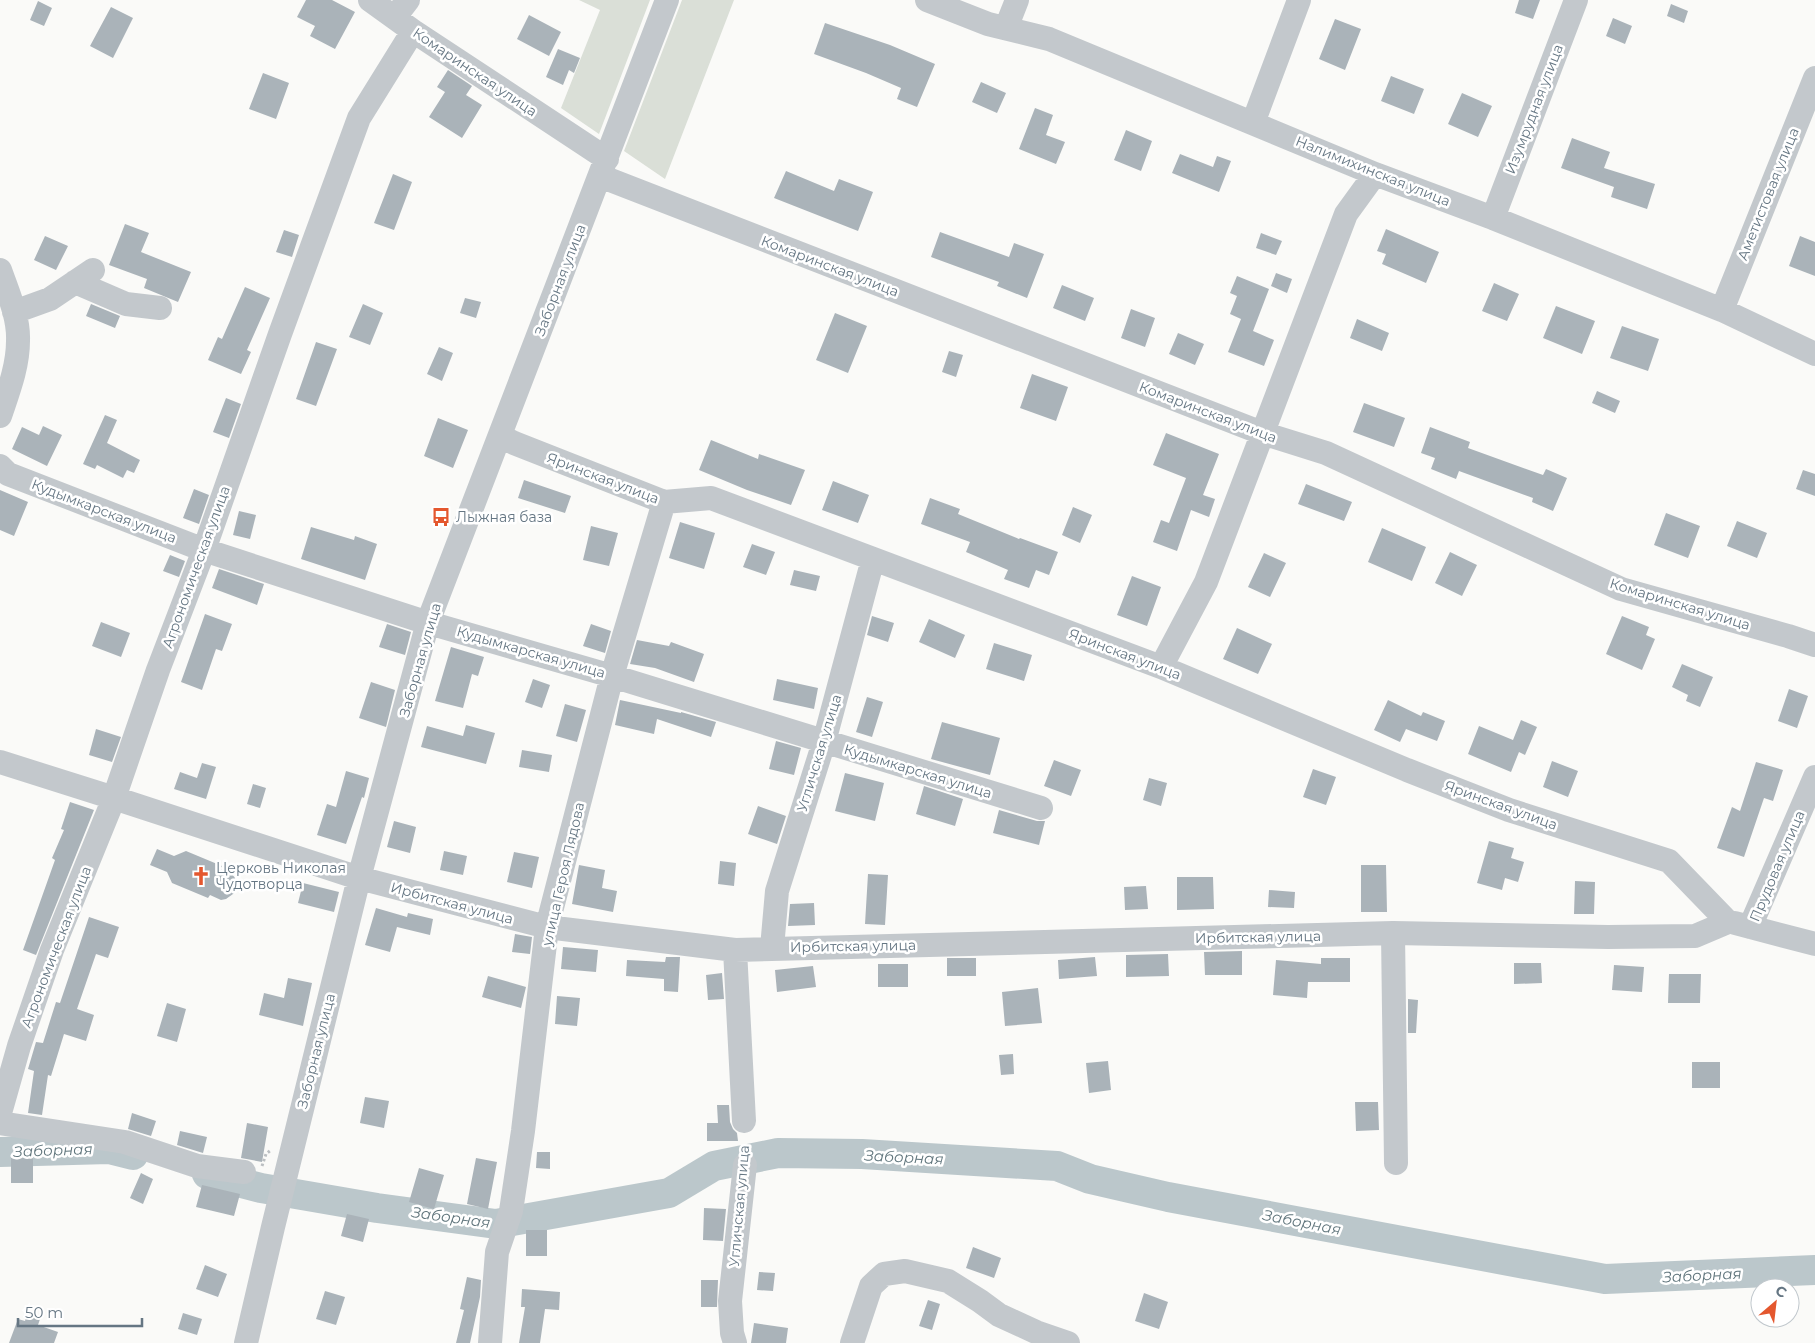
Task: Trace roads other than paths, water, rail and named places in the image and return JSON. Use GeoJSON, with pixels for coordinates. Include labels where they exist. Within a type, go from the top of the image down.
{"type":"FeatureCollection","features":[{"type":"Feature","properties":{"kind":"street","name":"Комаринская улица"},"geometry":{"type":"LineString","coordinates":[[370,0],[405,16],[604,168],[1262,433],[1326,454],[1621,588],[1815,645]]}},
{"type":"Feature","properties":{"kind":"street","name":"Заборная улица"},"geometry":{"type":"LineString","coordinates":[[246,1343],[359,878],[428,622],[667,0]]}},
{"type":"Feature","properties":{"kind":"street","name":"Налимихинская улица"},"geometry":{"type":"LineString","coordinates":[[927,0],[988,24],[1049,39],[1375,174],[1493,218],[1722,310],[1815,354]]}},
{"type":"Feature","properties":{"kind":"street"},"geometry":{"type":"LineString","coordinates":[[1006,28],[1017,0]]}},
{"type":"Feature","properties":{"kind":"street"},"geometry":{"type":"LineString","coordinates":[[1253,123],[1299,0]]}},
{"type":"Feature","properties":{"kind":"street","name":"Изумрудная улица"},"geometry":{"type":"LineString","coordinates":[[1493,218],[1576,0]]}},
{"type":"Feature","properties":{"kind":"street","name":"Агрономическая улица"},"geometry":{"type":"LineString","coordinates":[[0,1113],[19,1046],[52,950],[114,798],[158,670],[204,550],[359,118],[405,16]]}},
{"type":"Feature","properties":{"kind":"street","name":"Аметистовая улица"},"geometry":{"type":"LineString","coordinates":[[1722,310],[1815,78]]}},
{"type":"Feature","properties":{"kind":"street"},"geometry":{"type":"LineString","coordinates":[[1161,667],[1206,582],[1346,214],[1375,174]]}},
{"type":"Feature","properties":{"kind":"street"},"geometry":{"type":"LineString","coordinates":[[0,270],[14,312],[18,340],[15,368],[0,416]]}},
{"type":"Feature","properties":{"kind":"street"},"geometry":{"type":"LineString","coordinates":[[14,312],[50,299],[84,276],[126,304],[160,308]]}},
{"type":"Feature","properties":{"kind":"street","name":"Яринская улица"},"geometry":{"type":"LineString","coordinates":[[500,436],[664,502],[710,498],[1161,667],[1407,770],[1509,810],[1669,861],[1739,925]]}},
{"type":"Feature","properties":{"kind":"street","name":"Кудымкарская улица"},"geometry":{"type":"LineString","coordinates":[[0,466],[8,474],[204,550],[428,622],[612,676],[1041,808]]}},
{"type":"Feature","properties":{"kind":"street","name":"улица Героя Лядова"},"geometry":{"type":"LineString","coordinates":[[490,1343],[497,1252],[511,1211],[523,1131],[547,927],[612,676],[664,502]]}},
{"type":"Feature","properties":{"kind":"street","name":"Угличская улица"},"geometry":{"type":"LineString","coordinates":[[772,948],[776,891],[824,742],[873,559]]}},
{"type":"Feature","properties":{"kind":"street","name":"Ирбитская улица"},"geometry":{"type":"LineString","coordinates":[[0,762],[359,878],[547,927],[735,950],[1393,933],[1608,937],[1695,936],[1739,925]]}},
{"type":"Feature","properties":{"kind":"street","name":"Прудовая улица"},"geometry":{"type":"LineString","coordinates":[[1739,925],[1815,777]]}},
{"type":"Feature","properties":{"kind":"street"},"geometry":{"type":"LineString","coordinates":[[1739,925],[1815,944]]}},
{"type":"Feature","properties":{"kind":"street"},"geometry":{"type":"LineString","coordinates":[[1393,933],[1396,1163]]}},
{"type":"Feature","properties":{"kind":"street"},"geometry":{"type":"LineString","coordinates":[[735,950],[744,1121]]}},
{"type":"Feature","properties":{"kind":"street"},"geometry":{"type":"LineString","coordinates":[[0,1123],[125,1142],[197,1166],[244,1172]]}},
{"type":"Feature","properties":{"kind":"street","name":"Угличская улица"},"geometry":{"type":"LineString","coordinates":[[735,1343],[732,1333],[730,1301],[745,1165]]}},
{"type":"Feature","properties":{"kind":"street"},"geometry":{"type":"LineString","coordinates":[[852,1343],[872,1286],[884,1274],[905,1271],[948,1281],[999,1315],[1036,1332],[1068,1343]]}},
{"type":"Feature","properties":{"kind":"waterway","name":"Заборная"},"geometry":{"type":"LineString","coordinates":[[0,1152],[109,1149],[133,1155]]}},
{"type":"Feature","properties":{"kind":"waterway","name":"Заборная"},"geometry":{"type":"LineString","coordinates":[[207,1174],[261,1188],[377,1208],[496,1224],[669,1193],[714,1166],[778,1153],[862,1154],[1057,1166],[1090,1179],[1168,1197],[1605,1279],[1815,1270]]}},
{"type":"Feature","properties":{"kind":"place","name":"Лыжная база"},"geometry":{"type":"Point","coordinates":[441,517]}},
{"type":"Feature","properties":{"kind":"place","name":"Церковь Николая Чудотворца"},"geometry":{"type":"Point","coordinates":[201,876]}}]}
